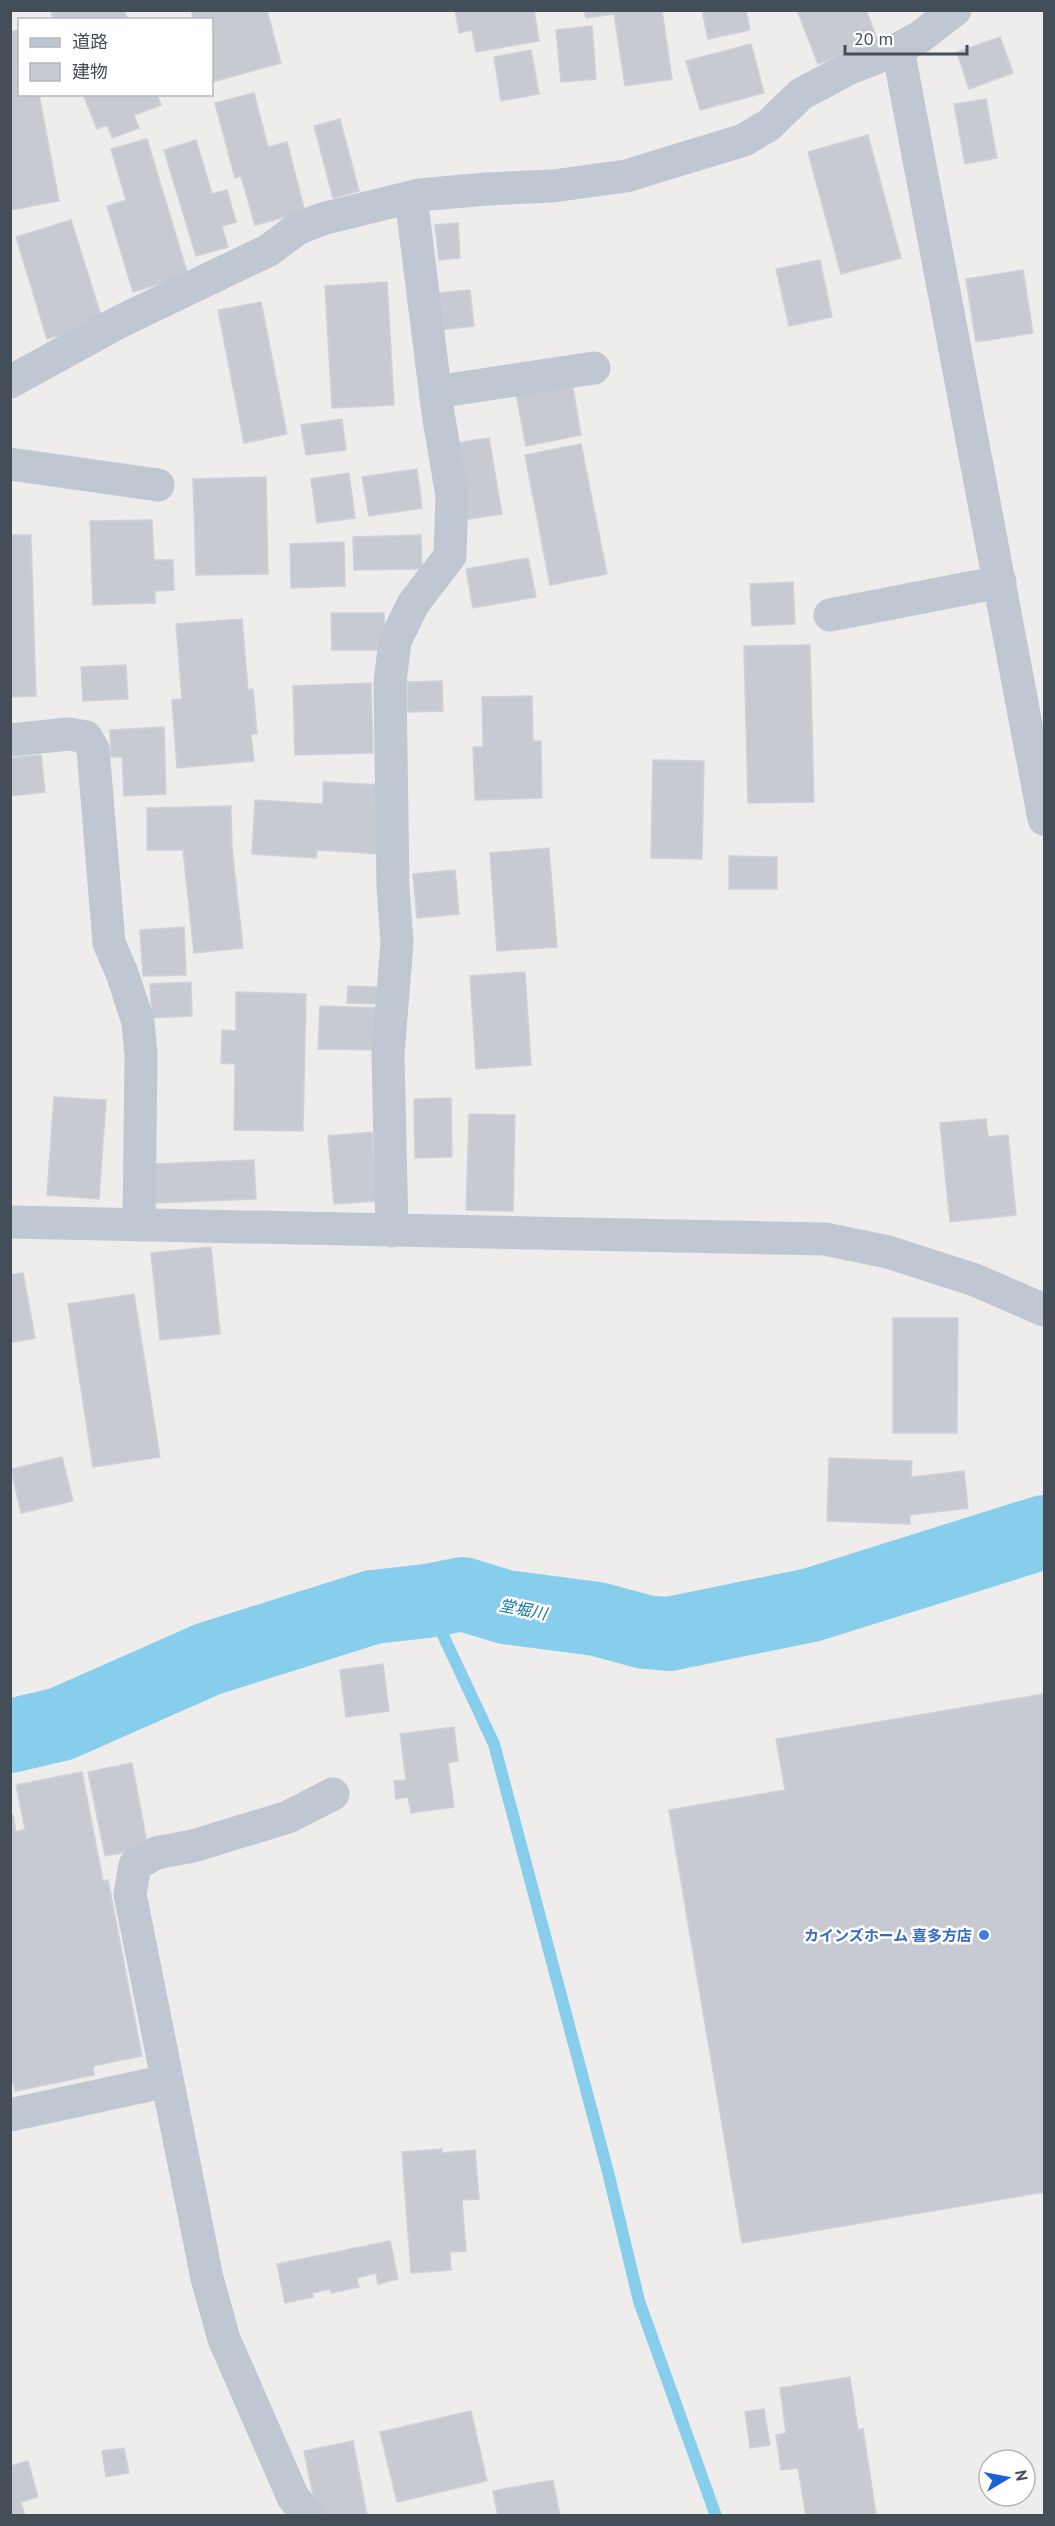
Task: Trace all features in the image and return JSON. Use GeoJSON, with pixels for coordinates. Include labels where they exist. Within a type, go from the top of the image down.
{"type":"FeatureCollection","features":[{"type":"Feature","properties":{"kind":"street"},"geometry":{"type":"LineString","coordinates":[[10,382],[119,322],[269,250],[297,230],[322,219],[411,197],[486,189],[554,186],[626,176],[711,152],[744,140],[769,125],[801,94],[848,69],[898,49],[920,37],[955,10]]}},
{"type":"Feature","properties":{"kind":"street"},"geometry":{"type":"LineString","coordinates":[[898,49],[1044,819]]}},
{"type":"Feature","properties":{"kind":"street"},"geometry":{"type":"LineString","coordinates":[[392,1231],[388,1054],[397,943],[393,887],[390,682],[395,641],[413,604],[450,556],[452,496],[411,197]]}},
{"type":"Feature","properties":{"kind":"street"},"geometry":{"type":"LineString","coordinates":[[436,392],[594,368]]}},
{"type":"Feature","properties":{"kind":"street"},"geometry":{"type":"LineString","coordinates":[[10,464],[158,485]]}},
{"type":"Feature","properties":{"kind":"street"},"geometry":{"type":"LineString","coordinates":[[830,615],[1000,582]]}},
{"type":"Feature","properties":{"kind":"street"},"geometry":{"type":"LineString","coordinates":[[10,740],[69,734],[86,737],[93,748],[109,943],[122,973],[138,1022],[141,1055],[139,1225]]}},
{"type":"Feature","properties":{"kind":"street"},"geometry":{"type":"LineString","coordinates":[[10,1222],[825,1239],[888,1252],[975,1280],[1044,1310]]}},
{"type":"Feature","properties":{"kind":"street"},"geometry":{"type":"LineString","coordinates":[[308,2516],[293,2497],[224,2339],[207,2278],[130,1894],[135,1865],[156,1853],[193,1846],[288,1817],[333,1794]]}},
{"type":"Feature","properties":{"kind":"street"},"geometry":{"type":"LineString","coordinates":[[10,2115],[167,2080]]}},
{"type":"Feature","properties":{"kind":"building"},"geometry":{"type":"Polygon","coordinates":[[[50,10],[124,10],[127,18],[53,18],[50,10]]]}},
{"type":"Feature","properties":{"kind":"building"},"geometry":{"type":"Polygon","coordinates":[[[191,10],[267,10],[281,63],[213,82],[213,18],[193,18],[191,10]]]}},
{"type":"Feature","properties":{"kind":"building"},"geometry":{"type":"Polygon","coordinates":[[[455,10],[534,10],[539,41],[476,52],[472,30],[459,33],[455,10]]]}},
{"type":"Feature","properties":{"kind":"building"},"geometry":{"type":"Polygon","coordinates":[[[584,10],[662,10],[672,79],[625,86],[614,14],[586,18],[584,10]]]}},
{"type":"Feature","properties":{"kind":"building"},"geometry":{"type":"Polygon","coordinates":[[[702,10],[746,10],[750,30],[708,39],[702,10]]]}},
{"type":"Feature","properties":{"kind":"building"},"geometry":{"type":"Polygon","coordinates":[[[797,10],[866,10],[878,41],[818,64],[797,10]]]}},
{"type":"Feature","properties":{"kind":"building"},"geometry":{"type":"Polygon","coordinates":[[[592,26],[596,79],[561,82],[556,30],[592,26]]]}},
{"type":"Feature","properties":{"kind":"building"},"geometry":{"type":"Polygon","coordinates":[[[18,30],[18,96],[39,96],[59,201],[11,210],[10,31],[18,30]]]}},
{"type":"Feature","properties":{"kind":"building"},"geometry":{"type":"Polygon","coordinates":[[[1000,37],[1013,73],[969,89],[957,52],[1000,37]]]}},
{"type":"Feature","properties":{"kind":"building"},"geometry":{"type":"Polygon","coordinates":[[[751,44],[764,93],[700,110],[686,61],[751,44]]]}},
{"type":"Feature","properties":{"kind":"building"},"geometry":{"type":"Polygon","coordinates":[[[531,50],[539,94],[501,101],[494,57],[531,50]]]}},
{"type":"Feature","properties":{"kind":"building"},"geometry":{"type":"Polygon","coordinates":[[[254,93],[268,147],[287,142],[305,212],[255,225],[241,176],[235,178],[215,103],[254,93]]]}},
{"type":"Feature","properties":{"kind":"building"},"geometry":{"type":"Polygon","coordinates":[[[84,96],[158,96],[161,105],[134,115],[139,128],[112,138],[107,125],[97,129],[84,96]]]}},
{"type":"Feature","properties":{"kind":"building"},"geometry":{"type":"Polygon","coordinates":[[[986,99],[997,158],[965,164],[954,104],[986,99]]]}},
{"type":"Feature","properties":{"kind":"building"},"geometry":{"type":"Polygon","coordinates":[[[340,119],[359,191],[333,198],[314,126],[340,119]]]}},
{"type":"Feature","properties":{"kind":"building"},"geometry":{"type":"Polygon","coordinates":[[[868,135],[901,258],[841,274],[808,152],[868,135]]]}},
{"type":"Feature","properties":{"kind":"building"},"geometry":{"type":"Polygon","coordinates":[[[147,139],[188,275],[133,292],[107,206],[126,200],[111,149],[147,139]]]}},
{"type":"Feature","properties":{"kind":"building"},"geometry":{"type":"Polygon","coordinates":[[[196,140],[212,194],[227,190],[236,222],[222,226],[228,247],[196,256],[164,150],[196,140]]]}},
{"type":"Feature","properties":{"kind":"building"},"geometry":{"type":"Polygon","coordinates":[[[71,220],[103,322],[47,339],[16,237],[71,220]]]}},
{"type":"Feature","properties":{"kind":"building"},"geometry":{"type":"Polygon","coordinates":[[[458,223],[460,258],[439,260],[435,225],[458,223]]]}},
{"type":"Feature","properties":{"kind":"building"},"geometry":{"type":"Polygon","coordinates":[[[820,260],[832,317],[789,326],[776,269],[820,260]]]}},
{"type":"Feature","properties":{"kind":"building"},"geometry":{"type":"Polygon","coordinates":[[[1023,270],[1033,333],[976,342],[966,279],[1023,270]]]}},
{"type":"Feature","properties":{"kind":"building"},"geometry":{"type":"Polygon","coordinates":[[[387,282],[394,405],[332,408],[325,286],[387,282]]]}},
{"type":"Feature","properties":{"kind":"building"},"geometry":{"type":"Polygon","coordinates":[[[470,290],[474,326],[440,330],[436,293],[470,290]]]}},
{"type":"Feature","properties":{"kind":"building"},"geometry":{"type":"Polygon","coordinates":[[[261,302],[287,434],[244,443],[218,310],[261,302]]]}},
{"type":"Feature","properties":{"kind":"building"},"geometry":{"type":"Polygon","coordinates":[[[572,383],[581,435],[526,446],[516,393],[572,383]]]}},
{"type":"Feature","properties":{"kind":"building"},"geometry":{"type":"Polygon","coordinates":[[[342,419],[346,450],[306,455],[301,425],[342,419]]]}},
{"type":"Feature","properties":{"kind":"building"},"geometry":{"type":"Polygon","coordinates":[[[489,438],[502,514],[463,520],[450,444],[489,438]]]}},
{"type":"Feature","properties":{"kind":"building"},"geometry":{"type":"Polygon","coordinates":[[[581,444],[607,574],[550,585],[525,455],[581,444]]]}},
{"type":"Feature","properties":{"kind":"building"},"geometry":{"type":"Polygon","coordinates":[[[417,469],[422,508],[369,516],[362,477],[417,469]]]}},
{"type":"Feature","properties":{"kind":"building"},"geometry":{"type":"Polygon","coordinates":[[[349,473],[355,518],[317,523],[311,479],[349,473]]]}},
{"type":"Feature","properties":{"kind":"building"},"geometry":{"type":"Polygon","coordinates":[[[266,477],[268,574],[196,575],[193,479],[266,477]]]}},
{"type":"Feature","properties":{"kind":"building"},"geometry":{"type":"Polygon","coordinates":[[[152,520],[154,560],[173,560],[174,590],[155,591],[155,603],[93,605],[90,521],[152,520]]]}},
{"type":"Feature","properties":{"kind":"building"},"geometry":{"type":"Polygon","coordinates":[[[10,535],[31,535],[36,696],[10,697],[10,535]]]}},
{"type":"Feature","properties":{"kind":"building"},"geometry":{"type":"Polygon","coordinates":[[[421,535],[422,569],[354,570],[353,537],[421,535]]]}},
{"type":"Feature","properties":{"kind":"building"},"geometry":{"type":"Polygon","coordinates":[[[344,542],[345,586],[291,588],[290,544],[344,542]]]}},
{"type":"Feature","properties":{"kind":"building"},"geometry":{"type":"Polygon","coordinates":[[[528,558],[536,597],[473,608],[466,569],[528,558]]]}},
{"type":"Feature","properties":{"kind":"building"},"geometry":{"type":"Polygon","coordinates":[[[793,582],[795,624],[752,626],[750,584],[793,582]]]}},
{"type":"Feature","properties":{"kind":"building"},"geometry":{"type":"Polygon","coordinates":[[[331,613],[384,613],[385,650],[332,650],[331,613]]]}},
{"type":"Feature","properties":{"kind":"building"},"geometry":{"type":"Polygon","coordinates":[[[242,619],[248,690],[253,689],[257,734],[251,734],[254,761],[177,768],[172,700],[182,699],[176,624],[242,619]]]}},
{"type":"Feature","properties":{"kind":"building"},"geometry":{"type":"Polygon","coordinates":[[[810,645],[814,802],[748,803],[744,646],[810,645]]]}},
{"type":"Feature","properties":{"kind":"building"},"geometry":{"type":"Polygon","coordinates":[[[126,665],[128,699],[83,701],[81,667],[126,665]]]}},
{"type":"Feature","properties":{"kind":"building"},"geometry":{"type":"Polygon","coordinates":[[[442,681],[443,711],[408,712],[407,682],[442,681]]]}},
{"type":"Feature","properties":{"kind":"building"},"geometry":{"type":"Polygon","coordinates":[[[371,683],[373,753],[295,755],[293,686],[371,683]]]}},
{"type":"Feature","properties":{"kind":"building"},"geometry":{"type":"Polygon","coordinates":[[[532,696],[533,741],[541,741],[542,798],[475,800],[473,747],[483,747],[482,697],[532,696]]]}},
{"type":"Feature","properties":{"kind":"building"},"geometry":{"type":"Polygon","coordinates":[[[164,727],[166,794],[124,796],[122,757],[111,757],[110,730],[164,727]]]}},
{"type":"Feature","properties":{"kind":"building"},"geometry":{"type":"Polygon","coordinates":[[[41,755],[45,792],[10,796],[10,758],[41,755]]]}},
{"type":"Feature","properties":{"kind":"building"},"geometry":{"type":"Polygon","coordinates":[[[653,760],[704,761],[702,859],[651,858],[653,760]]]}},
{"type":"Feature","properties":{"kind":"building"},"geometry":{"type":"Polygon","coordinates":[[[323,782],[382,785],[379,854],[317,850],[316,858],[252,854],[255,800],[323,804],[323,782]]]}},
{"type":"Feature","properties":{"kind":"building"},"geometry":{"type":"Polygon","coordinates":[[[231,806],[232,849],[243,948],[194,953],[183,850],[147,850],[147,808],[231,806]]]}},
{"type":"Feature","properties":{"kind":"building"},"geometry":{"type":"Polygon","coordinates":[[[549,848],[557,947],[497,951],[490,853],[549,848]]]}},
{"type":"Feature","properties":{"kind":"building"},"geometry":{"type":"Polygon","coordinates":[[[729,856],[777,857],[777,889],[729,889],[729,856]]]}},
{"type":"Feature","properties":{"kind":"building"},"geometry":{"type":"Polygon","coordinates":[[[455,870],[459,914],[417,918],[413,874],[455,870]]]}},
{"type":"Feature","properties":{"kind":"building"},"geometry":{"type":"Polygon","coordinates":[[[184,927],[186,975],[143,976],[140,930],[184,927]]]}},
{"type":"Feature","properties":{"kind":"building"},"geometry":{"type":"Polygon","coordinates":[[[525,972],[531,1065],[476,1069],[470,976],[525,972]]]}},
{"type":"Feature","properties":{"kind":"building"},"geometry":{"type":"Polygon","coordinates":[[[191,982],[192,1016],[152,1018],[150,984],[191,982]]]}},
{"type":"Feature","properties":{"kind":"building"},"geometry":{"type":"Polygon","coordinates":[[[348,986],[378,987],[378,1004],[347,1003],[348,986]]]}},
{"type":"Feature","properties":{"kind":"building"},"geometry":{"type":"Polygon","coordinates":[[[236,992],[306,994],[303,1131],[234,1130],[235,1064],[221,1063],[222,1030],[236,1031],[236,992]]]}},
{"type":"Feature","properties":{"kind":"building"},"geometry":{"type":"Polygon","coordinates":[[[320,1006],[379,1008],[378,1050],[318,1049],[320,1006]]]}},
{"type":"Feature","properties":{"kind":"building"},"geometry":{"type":"Polygon","coordinates":[[[54,1097],[106,1100],[99,1199],[47,1195],[54,1097]]]}},
{"type":"Feature","properties":{"kind":"building"},"geometry":{"type":"Polygon","coordinates":[[[451,1098],[452,1157],[415,1158],[414,1099],[451,1098]]]}},
{"type":"Feature","properties":{"kind":"building"},"geometry":{"type":"Polygon","coordinates":[[[469,1114],[515,1115],[513,1211],[466,1210],[469,1114]]]}},
{"type":"Feature","properties":{"kind":"building"},"geometry":{"type":"Polygon","coordinates":[[[986,1119],[988,1137],[1008,1135],[1016,1215],[950,1222],[940,1123],[986,1119]]]}},
{"type":"Feature","properties":{"kind":"building"},"geometry":{"type":"Polygon","coordinates":[[[372,1132],[377,1201],[334,1204],[328,1136],[372,1132]]]}},
{"type":"Feature","properties":{"kind":"building"},"geometry":{"type":"Polygon","coordinates":[[[254,1160],[256,1199],[154,1203],[153,1164],[254,1160]]]}},
{"type":"Feature","properties":{"kind":"building"},"geometry":{"type":"Polygon","coordinates":[[[211,1247],[220,1334],[160,1340],[151,1253],[211,1247]]]}},
{"type":"Feature","properties":{"kind":"building"},"geometry":{"type":"Polygon","coordinates":[[[23,1273],[35,1338],[10,1343],[10,1275],[23,1273]]]}},
{"type":"Feature","properties":{"kind":"building"},"geometry":{"type":"Polygon","coordinates":[[[134,1294],[160,1457],[93,1467],[68,1304],[134,1294]]]}},
{"type":"Feature","properties":{"kind":"building"},"geometry":{"type":"Polygon","coordinates":[[[893,1318],[958,1318],[957,1433],[893,1433],[893,1318]]]}},
{"type":"Feature","properties":{"kind":"building"},"geometry":{"type":"Polygon","coordinates":[[[62,1457],[73,1501],[21,1513],[11,1469],[62,1457]]]}},
{"type":"Feature","properties":{"kind":"building"},"geometry":{"type":"Polygon","coordinates":[[[829,1458],[912,1461],[911,1477],[964,1471],[968,1508],[910,1515],[910,1524],[827,1521],[829,1458]]]}},
{"type":"Feature","properties":{"kind":"building"},"geometry":{"type":"Polygon","coordinates":[[[383,1664],[389,1711],[346,1717],[340,1670],[383,1664]]]}},
{"type":"Feature","properties":{"kind":"building"},"geometry":{"type":"Polygon","coordinates":[[[1044,1694],[1044,2192],[742,2243],[669,1810],[785,1790],[776,1739],[1044,1694]]]}},
{"type":"Feature","properties":{"kind":"building"},"geometry":{"type":"Polygon","coordinates":[[[454,1727],[458,1761],[448,1763],[454,1807],[411,1813],[408,1797],[396,1799],[394,1781],[406,1780],[400,1734],[454,1727]]]}},
{"type":"Feature","properties":{"kind":"building"},"geometry":{"type":"Polygon","coordinates":[[[132,1763],[148,1848],[105,1856],[88,1772],[132,1763]]]}},
{"type":"Feature","properties":{"kind":"building"},"geometry":{"type":"Polygon","coordinates":[[[82,1772],[103,1881],[108,1880],[142,2056],[93,2066],[94,2075],[15,2091],[10,2069],[10,1816],[13,1815],[16,1832],[25,1829],[16,1785],[82,1772]]]}},
{"type":"Feature","properties":{"kind":"building"},"geometry":{"type":"Polygon","coordinates":[[[442,2149],[442,2153],[475,2150],[479,2199],[462,2200],[466,2251],[450,2252],[451,2270],[411,2273],[402,2152],[442,2149]]]}},
{"type":"Feature","properties":{"kind":"building"},"geometry":{"type":"Polygon","coordinates":[[[390,2241],[398,2279],[378,2284],[376,2273],[357,2278],[359,2287],[331,2293],[330,2289],[312,2293],[313,2297],[285,2303],[277,2264],[390,2241]]]}},
{"type":"Feature","properties":{"kind":"building"},"geometry":{"type":"Polygon","coordinates":[[[850,2377],[858,2430],[863,2429],[876,2514],[806,2516],[798,2468],[781,2470],[776,2435],[786,2433],[780,2388],[850,2377]]]}},
{"type":"Feature","properties":{"kind":"building"},"geometry":{"type":"Polygon","coordinates":[[[764,2409],[770,2445],[750,2448],[745,2412],[764,2409]]]}},
{"type":"Feature","properties":{"kind":"building"},"geometry":{"type":"Polygon","coordinates":[[[471,2411],[487,2481],[397,2502],[380,2432],[471,2411]]]}},
{"type":"Feature","properties":{"kind":"building"},"geometry":{"type":"Polygon","coordinates":[[[353,2441],[367,2515],[324,2516],[314,2500],[304,2451],[353,2441]]]}},
{"type":"Feature","properties":{"kind":"building"},"geometry":{"type":"Polygon","coordinates":[[[124,2448],[129,2473],[106,2477],[102,2451],[124,2448]]]}},
{"type":"Feature","properties":{"kind":"building"},"geometry":{"type":"Polygon","coordinates":[[[28,2461],[38,2497],[21,2502],[25,2516],[10,2516],[10,2466],[28,2461]]]}},
{"type":"Feature","properties":{"kind":"building"},"geometry":{"type":"Polygon","coordinates":[[[553,2480],[560,2516],[498,2516],[493,2491],[553,2480]]]}},
{"type":"Feature","properties":{"kind":"waterway","name":"堂堀川"},"geometry":{"type":"LineString","coordinates":[[10,1736],[61,1724],[208,1659],[373,1607],[463,1594],[505,1607],[597,1619],[645,1632],[669,1634],[811,1605],[1044,1532]]}},
{"type":"Feature","properties":{"kind":"waterway"},"geometry":{"type":"LineString","coordinates":[[427,1601],[494,1744],[608,2172],[639,2301],[716,2516]]}},
{"type":"Feature","properties":{"kind":"place","name":"カインズホーム 喜多方店"},"geometry":{"type":"Point","coordinates":[984,1935]}}]}
